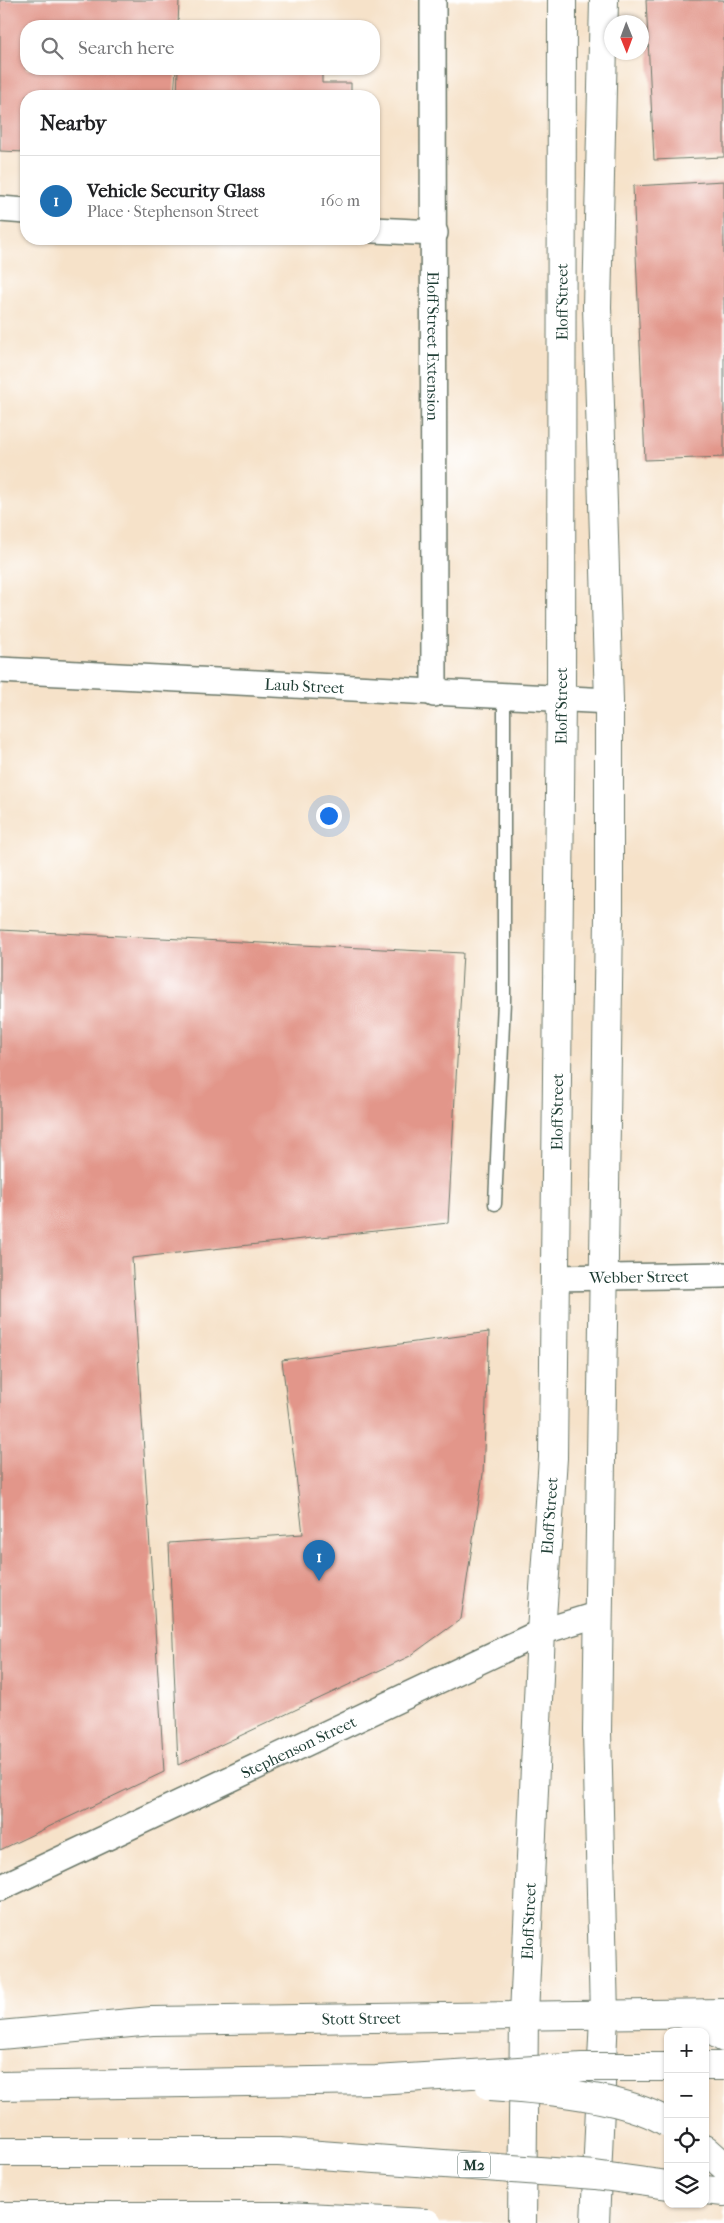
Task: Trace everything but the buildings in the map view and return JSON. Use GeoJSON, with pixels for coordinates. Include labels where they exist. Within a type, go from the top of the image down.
{"type":"FeatureCollection","features":[{"type":"Feature","properties":{"kind":"main road","name":"Eloff Street"},"geometry":{"type":"LineString","coordinates":[[522,2223],[524,2015],[541,1632],[553,1458],[561,698],[562,0]]}},
{"type":"Feature","properties":{"kind":"main road"},"geometry":{"type":"LineString","coordinates":[[595,2223],[604,2016],[597,1731],[603,1415],[602,1278],[609,917],[609,700],[597,307],[604,0]]}},
{"type":"Feature","properties":{"kind":"main road"},"geometry":{"type":"LineString","coordinates":[[562,202],[600,203]]}},
{"type":"Feature","properties":{"kind":"main road","name":"Stott Street"},"geometry":{"type":"LineString","coordinates":[[0,2035],[152,2021],[724,2013]]}},
{"type":"Feature","properties":{"kind":"main road"},"geometry":{"type":"LineString","coordinates":[[684,2014],[724,2038]]}},
{"type":"Feature","properties":{"kind":"main road"},"geometry":{"type":"LineString","coordinates":[[709,2066],[724,2066]]}},
{"type":"Feature","properties":{"kind":"main road"},"geometry":{"type":"LineString","coordinates":[[0,2086],[376,2080],[582,2067],[664,2067]]}},
{"type":"Feature","properties":{"kind":"main road"},"geometry":{"type":"LineString","coordinates":[[376,2080],[506,2087],[604,2100],[654,2114],[664,2120]]}},
{"type":"Feature","properties":{"kind":"main road","name":"M2"},"geometry":{"type":"LineString","coordinates":[[0,2152],[279,2152],[595,2175],[664,2184]]}},
{"type":"Feature","properties":{"kind":"main road"},"geometry":{"type":"LineString","coordinates":[[709,2153],[724,2166]]}},
{"type":"Feature","properties":{"kind":"main road"},"geometry":{"type":"LineString","coordinates":[[709,2190],[724,2192]]}},
{"type":"Feature","properties":{"kind":"main road"},"geometry":{"type":"LineString","coordinates":[[0,2216],[286,2216],[426,2223]]}},
{"type":"Feature","properties":{"kind":"street","name":"Eloff Street Extension"},"geometry":{"type":"LineString","coordinates":[[433,0],[435,233],[434,694]]}},
{"type":"Feature","properties":{"kind":"street"},"geometry":{"type":"LineString","coordinates":[[0,209],[20,211]]}},
{"type":"Feature","properties":{"kind":"street"},"geometry":{"type":"LineString","coordinates":[[380,230],[435,233]]}},
{"type":"Feature","properties":{"kind":"street","name":"Laub Street"},"geometry":{"type":"LineString","coordinates":[[0,670],[434,694],[609,700]]}},
{"type":"Feature","properties":{"kind":"street","name":"Webber Street"},"geometry":{"type":"LineString","coordinates":[[554,1278],[724,1275]]}},
{"type":"Feature","properties":{"kind":"street","name":"Stephenson Street"},"geometry":{"type":"LineString","coordinates":[[0,1888],[541,1632],[599,1614]]}},
{"type":"Feature","properties":{"kind":"lane"},"geometry":{"type":"LineString","coordinates":[[495,1204],[504,1001],[504,696]]}},
{"type":"Feature","properties":{"kind":"place","name":"Vehicle Security Glass"},"geometry":{"type":"Point","coordinates":[319,1581]}}]}
